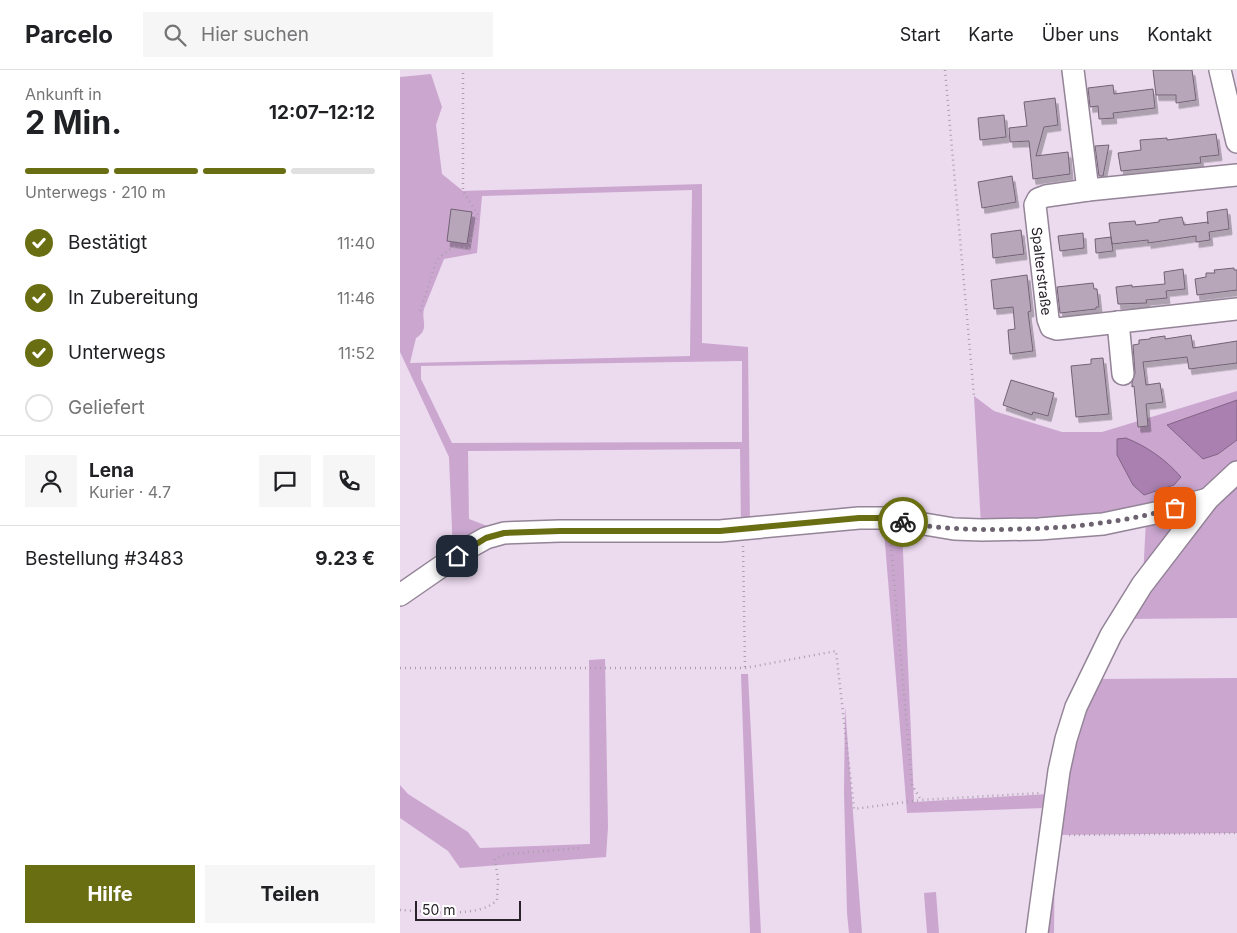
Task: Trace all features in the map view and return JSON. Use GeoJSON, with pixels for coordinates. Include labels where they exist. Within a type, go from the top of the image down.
{"type":"FeatureCollection","features":[{"type":"Feature","properties":{"kind":"street"},"geometry":{"type":"LineString","coordinates":[[1073,70],[1088,190]]}},
{"type":"Feature","properties":{"kind":"street"},"geometry":{"type":"LineString","coordinates":[[1220,70],[1237,142]]}},
{"type":"Feature","properties":{"kind":"street","name":"Spalterstraße"},"geometry":{"type":"LineString","coordinates":[[1237,175],[1046,196],[1038,199],[1035,205],[1048,319],[1051,327],[1057,330],[1237,309]]}},
{"type":"Feature","properties":{"kind":"street"},"geometry":{"type":"LineString","coordinates":[[1118,322],[1123,374]]}},
{"type":"Feature","properties":{"kind":"street"},"geometry":{"type":"LineString","coordinates":[[1037,933],[1059,771],[1076,707],[1111,635],[1142,586],[1208,498],[1237,472]]}},
{"type":"Feature","properties":{"kind":"street"},"geometry":{"type":"LineString","coordinates":[[400,594],[422,581],[468,548],[486,538],[504,533],[742,530],[859,518],[888,518],[954,529],[1039,529],[1103,524],[1160,512],[1208,498]]}},
{"type":"Feature","properties":{"kind":"path"},"geometry":{"type":"LineString","coordinates":[[420,311],[436,262],[440,256],[453,247],[469,248],[478,216],[463,191],[463,70]]}},
{"type":"Feature","properties":{"kind":"path"},"geometry":{"type":"LineString","coordinates":[[945,70],[974,396]]}},
{"type":"Feature","properties":{"kind":"path"},"geometry":{"type":"LineString","coordinates":[[888,518],[912,785],[921,800]]}},
{"type":"Feature","properties":{"kind":"path"},"geometry":{"type":"LineString","coordinates":[[742,530],[745,668]]}},
{"type":"Feature","properties":{"kind":"path"},"geometry":{"type":"LineString","coordinates":[[400,668],[745,668],[836,651],[854,809],[921,800],[1056,792]]}},
{"type":"Feature","properties":{"kind":"path"},"geometry":{"type":"LineString","coordinates":[[1050,835],[1237,833]]}},
{"type":"Feature","properties":{"kind":"path"},"geometry":{"type":"LineString","coordinates":[[400,910],[469,912],[490,907],[497,900],[498,880],[495,859],[508,854],[581,848]]}},
{"type":"Feature","properties":{"kind":"shaded area"},"geometry":{"type":"Polygon","coordinates":[[[431,74],[442,107],[436,125],[442,174],[463,191],[702,184],[702,343],[748,347],[750,524],[741,526],[740,449],[468,451],[469,519],[498,530],[453,553],[449,457],[400,352],[400,77],[431,74]],[[692,190],[482,196],[477,253],[444,259],[424,309],[424,328],[416,338],[410,363],[690,356],[692,190]],[[742,361],[421,366],[421,379],[452,443],[742,442],[742,361]]]}},
{"type":"Feature","properties":{"kind":"shaded area"},"geometry":{"type":"Polygon","coordinates":[[[1237,391],[1237,466],[1202,495],[1119,516],[981,526],[974,396],[994,411],[1062,432],[1102,432],[1237,391]]]}},
{"type":"Feature","properties":{"kind":"shaded area"},"geometry":{"type":"Polygon","coordinates":[[[1237,400],[1237,440],[1218,454],[1203,459],[1167,425],[1237,400]]]}},
{"type":"Feature","properties":{"kind":"shaded area"},"geometry":{"type":"Polygon","coordinates":[[[1126,438],[1156,454],[1181,477],[1174,485],[1144,495],[1133,485],[1117,455],[1117,439],[1126,438]]]}},
{"type":"Feature","properties":{"kind":"shaded area"},"geometry":{"type":"Polygon","coordinates":[[[1237,480],[1237,618],[1125,619],[1237,480]]]}},
{"type":"Feature","properties":{"kind":"shaded area"},"geometry":{"type":"Polygon","coordinates":[[[1187,510],[1143,577],[1146,520],[1187,510]]]}},
{"type":"Feature","properties":{"kind":"shaded area"},"geometry":{"type":"Polygon","coordinates":[[[902,529],[914,802],[1048,794],[1045,808],[907,813],[884,531],[902,529]]]}},
{"type":"Feature","properties":{"kind":"shaded area"},"geometry":{"type":"Polygon","coordinates":[[[605,659],[608,827],[606,857],[460,868],[448,851],[400,818],[400,785],[408,794],[468,832],[480,848],[590,844],[589,660],[605,659]]]}},
{"type":"Feature","properties":{"kind":"shaded area"},"geometry":{"type":"Polygon","coordinates":[[[741,674],[748,674],[761,933],[750,933],[741,674]]]}},
{"type":"Feature","properties":{"kind":"shaded area"},"geometry":{"type":"Polygon","coordinates":[[[1237,678],[1237,833],[1055,835],[1054,933],[1041,933],[1059,804],[1065,767],[1073,732],[1094,679],[1237,678]]]}},
{"type":"Feature","properties":{"kind":"shaded area"},"geometry":{"type":"Polygon","coordinates":[[[845,706],[862,933],[849,933],[847,913],[844,792],[845,706]]]}},
{"type":"Feature","properties":{"kind":"shaded area"},"geometry":{"type":"Polygon","coordinates":[[[936,892],[939,933],[927,933],[924,893],[936,892]]]}},
{"type":"Feature","properties":{"kind":"building"},"geometry":{"type":"Polygon","coordinates":[[[1153,70],[1192,70],[1196,100],[1176,103],[1176,95],[1156,95],[1153,70]]]}},
{"type":"Feature","properties":{"kind":"building"},"geometry":{"type":"Polygon","coordinates":[[[1113,85],[1114,94],[1153,89],[1155,108],[1113,113],[1114,118],[1099,119],[1098,106],[1090,107],[1088,88],[1113,85]]]}},
{"type":"Feature","properties":{"kind":"building"},"geometry":{"type":"Polygon","coordinates":[[[1055,98],[1058,125],[1044,127],[1036,156],[1068,152],[1070,174],[1033,179],[1029,141],[1010,142],[1009,128],[1027,126],[1024,102],[1055,98]]]}},
{"type":"Feature","properties":{"kind":"building"},"geometry":{"type":"Polygon","coordinates":[[[1004,115],[1006,137],[980,140],[978,118],[1004,115]]]}},
{"type":"Feature","properties":{"kind":"building"},"geometry":{"type":"Polygon","coordinates":[[[1216,134],[1219,155],[1200,157],[1201,163],[1121,171],[1118,153],[1141,150],[1140,140],[1167,138],[1167,140],[1216,134]]]}},
{"type":"Feature","properties":{"kind":"building"},"geometry":{"type":"Polygon","coordinates":[[[1109,145],[1103,176],[1099,176],[1095,146],[1109,145]]]}},
{"type":"Feature","properties":{"kind":"building"},"geometry":{"type":"Polygon","coordinates":[[[1012,176],[1016,202],[982,208],[978,182],[1012,176]]]}},
{"type":"Feature","properties":{"kind":"building"},"geometry":{"type":"Polygon","coordinates":[[[451,209],[472,212],[467,244],[447,241],[451,209]]]}},
{"type":"Feature","properties":{"kind":"building"},"geometry":{"type":"Polygon","coordinates":[[[1227,209],[1229,229],[1209,232],[1210,240],[1196,242],[1196,236],[1148,243],[1148,240],[1112,244],[1109,223],[1135,221],[1136,225],[1182,217],[1184,225],[1208,222],[1207,212],[1227,209]]]}},
{"type":"Feature","properties":{"kind":"building"},"geometry":{"type":"Polygon","coordinates":[[[1021,230],[1024,254],[993,258],[991,234],[1021,230]]]}},
{"type":"Feature","properties":{"kind":"building"},"geometry":{"type":"Polygon","coordinates":[[[1083,233],[1084,248],[1060,251],[1058,236],[1083,233]]]}},
{"type":"Feature","properties":{"kind":"building"},"geometry":{"type":"Polygon","coordinates":[[[1111,237],[1113,251],[1096,253],[1095,239],[1111,237]]]}},
{"type":"Feature","properties":{"kind":"building"},"geometry":{"type":"Polygon","coordinates":[[[1234,268],[1234,270],[1237,270],[1237,290],[1197,295],[1195,279],[1206,277],[1206,273],[1215,273],[1214,270],[1234,268]]]}},
{"type":"Feature","properties":{"kind":"building"},"geometry":{"type":"Polygon","coordinates":[[[1183,269],[1185,289],[1166,291],[1167,298],[1146,300],[1147,303],[1118,304],[1116,287],[1165,284],[1164,272],[1183,269]]]}},
{"type":"Feature","properties":{"kind":"building"},"geometry":{"type":"Polygon","coordinates":[[[1027,275],[1031,311],[1028,312],[1033,351],[1010,354],[1008,330],[1015,329],[1013,307],[994,309],[991,280],[1027,275]]]}},
{"type":"Feature","properties":{"kind":"building"},"geometry":{"type":"Polygon","coordinates":[[[1093,283],[1094,289],[1097,289],[1099,307],[1096,307],[1096,309],[1060,313],[1057,287],[1093,283]]]}},
{"type":"Feature","properties":{"kind":"building"},"geometry":{"type":"Polygon","coordinates":[[[1191,335],[1193,348],[1237,341],[1237,363],[1189,369],[1187,357],[1143,362],[1146,385],[1160,383],[1163,402],[1146,404],[1148,426],[1138,427],[1134,386],[1132,387],[1135,373],[1133,345],[1139,344],[1139,340],[1150,338],[1165,336],[1165,339],[1191,335]]]}},
{"type":"Feature","properties":{"kind":"building"},"geometry":{"type":"Polygon","coordinates":[[[1103,358],[1109,414],[1076,417],[1071,366],[1091,364],[1091,359],[1103,358]]]}},
{"type":"Feature","properties":{"kind":"building"},"geometry":{"type":"Polygon","coordinates":[[[1011,380],[1054,393],[1048,416],[1033,412],[1032,415],[1003,405],[1011,380]]]}},
{"type":"Feature","properties":{"kind":"way so far"},"geometry":{"type":"LineString","coordinates":[[903,522],[954,529],[1039,529],[1103,524],[1175,508]]}},
{"type":"Feature","properties":{"kind":"route"},"geometry":{"type":"LineString","coordinates":[[457,556],[486,538],[504,533],[720,531],[859,518],[888,518],[903,522]]}}]}
